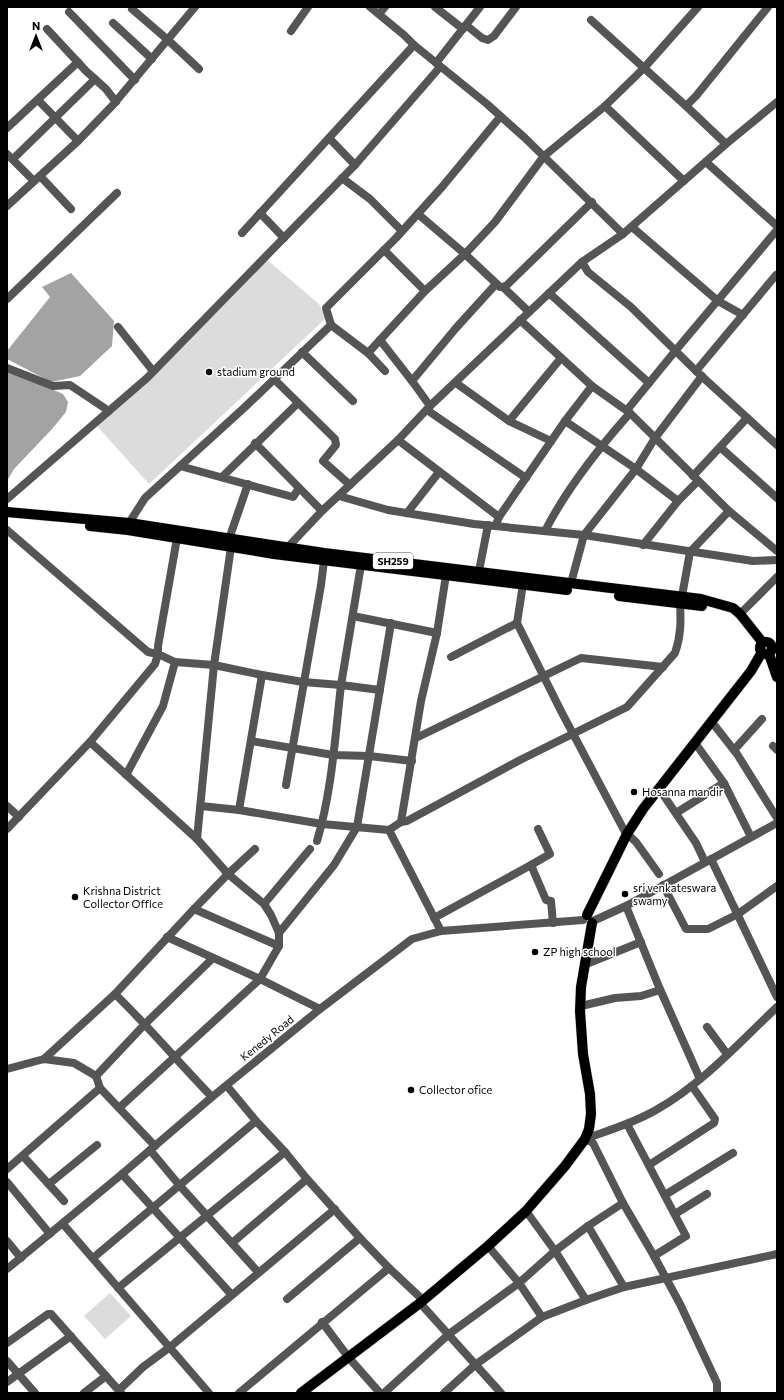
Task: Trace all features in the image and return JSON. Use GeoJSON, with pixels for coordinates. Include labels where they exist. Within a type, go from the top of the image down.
{"type":"FeatureCollection","features":[{"type":"Feature","properties":{"kind":"main road","name":"SH259"},"geometry":{"type":"LineString","coordinates":[[7,512],[129,523],[230,543],[446,575],[681,600],[700,599],[733,608],[769,648]]}},
{"type":"Feature","properties":{"kind":"main road","name":"SH259"},"geometry":{"type":"LineString","coordinates":[[7,517],[230,543]]}},
{"type":"Feature","properties":{"kind":"main road","name":"SH259"},"geometry":{"type":"LineString","coordinates":[[286,552],[324,560],[479,571],[681,600],[716,608],[736,615],[769,648]]}},
{"type":"Feature","properties":{"kind":"main road"},"geometry":{"type":"LineString","coordinates":[[769,648],[777,677]]}},
{"type":"Feature","properties":{"kind":"main road"},"geometry":{"type":"LineString","coordinates":[[630,836],[756,674],[769,648]]}},
{"type":"Feature","properties":{"kind":"main road"},"geometry":{"type":"LineString","coordinates":[[302,1393],[422,1302],[488,1246],[526,1211],[565,1166],[586,1138],[591,1114],[590,1094],[583,1054],[581,987],[590,919],[643,810],[658,788],[769,648]]}},
{"type":"Feature","properties":{"kind":"street"},"geometry":{"type":"LineString","coordinates":[[7,206],[78,141],[116,102],[195,7]]}},
{"type":"Feature","properties":{"kind":"street"},"geometry":{"type":"LineString","coordinates":[[291,31],[308,7]]}},
{"type":"Feature","properties":{"kind":"street"},"geometry":{"type":"LineString","coordinates":[[370,7],[438,65],[487,104],[544,156],[624,234]]}},
{"type":"Feature","properties":{"kind":"street"},"geometry":{"type":"LineString","coordinates":[[379,14],[385,7]]}},
{"type":"Feature","properties":{"kind":"street"},"geometry":{"type":"LineString","coordinates":[[435,7],[464,27],[488,40],[494,36],[516,7]]}},
{"type":"Feature","properties":{"kind":"street"},"geometry":{"type":"LineString","coordinates":[[7,499],[153,372],[355,165],[438,65],[464,27],[480,7]]}},
{"type":"Feature","properties":{"kind":"street"},"geometry":{"type":"LineString","coordinates":[[368,353],[425,290],[465,254],[495,222],[544,156],[605,106],[644,68],[698,7]]}},
{"type":"Feature","properties":{"kind":"street"},"geometry":{"type":"LineString","coordinates":[[686,106],[696,96],[768,7]]}},
{"type":"Feature","properties":{"kind":"street"},"geometry":{"type":"LineString","coordinates":[[132,9],[199,69]]}},
{"type":"Feature","properties":{"kind":"street"},"geometry":{"type":"LineString","coordinates":[[69,12],[134,80]]}},
{"type":"Feature","properties":{"kind":"street"},"geometry":{"type":"LineString","coordinates":[[591,20],[726,144]]}},
{"type":"Feature","properties":{"kind":"street"},"geometry":{"type":"LineString","coordinates":[[113,23],[152,59]]}},
{"type":"Feature","properties":{"kind":"street"},"geometry":{"type":"LineString","coordinates":[[47,30],[106,89],[116,102]]}},
{"type":"Feature","properties":{"kind":"street"},"geometry":{"type":"LineString","coordinates":[[242,233],[414,45]]}},
{"type":"Feature","properties":{"kind":"street"},"geometry":{"type":"LineString","coordinates":[[7,128],[78,62]]}},
{"type":"Feature","properties":{"kind":"street"},"geometry":{"type":"LineString","coordinates":[[71,209],[10,156],[55,117],[95,79]]}},
{"type":"Feature","properties":{"kind":"street"},"geometry":{"type":"LineString","coordinates":[[38,100],[78,141]]}},
{"type":"Feature","properties":{"kind":"street"},"geometry":{"type":"LineString","coordinates":[[286,552],[322,511],[398,440],[429,408],[582,262],[624,234],[726,144],[777,102]]}},
{"type":"Feature","properties":{"kind":"street"},"geometry":{"type":"LineString","coordinates":[[605,106],[684,181]]}},
{"type":"Feature","properties":{"kind":"street"},"geometry":{"type":"LineString","coordinates":[[385,371],[368,353],[331,325],[326,308],[418,214],[500,117]]}},
{"type":"Feature","properties":{"kind":"street"},"geometry":{"type":"LineString","coordinates":[[329,138],[355,165]]}},
{"type":"Feature","properties":{"kind":"street"},"geometry":{"type":"LineString","coordinates":[[706,162],[777,226]]}},
{"type":"Feature","properties":{"kind":"street"},"geometry":{"type":"LineString","coordinates":[[342,178],[370,200],[402,231]]}},
{"type":"Feature","properties":{"kind":"street"},"geometry":{"type":"LineString","coordinates":[[7,299],[117,193]]}},
{"type":"Feature","properties":{"kind":"street"},"geometry":{"type":"LineString","coordinates":[[412,381],[456,328],[500,285],[507,285],[592,202]]}},
{"type":"Feature","properties":{"kind":"street"},"geometry":{"type":"LineString","coordinates":[[260,213],[284,238]]}},
{"type":"Feature","properties":{"kind":"street"},"geometry":{"type":"LineString","coordinates":[[418,214],[529,312]]}},
{"type":"Feature","properties":{"kind":"street"},"geometry":{"type":"LineString","coordinates":[[632,227],[718,301],[743,315]]}},
{"type":"Feature","properties":{"kind":"street"},"geometry":{"type":"LineString","coordinates":[[545,531],[557,508],[601,446],[649,383],[777,230]]}},
{"type":"Feature","properties":{"kind":"street"},"geometry":{"type":"LineString","coordinates":[[384,250],[425,290]]}},
{"type":"Feature","properties":{"kind":"street"},"geometry":{"type":"LineString","coordinates":[[582,262],[588,272],[631,307],[699,373],[777,445]]}},
{"type":"Feature","properties":{"kind":"street"},"geometry":{"type":"LineString","coordinates":[[571,583],[584,535],[636,469],[699,373],[743,315],[776,275]]}},
{"type":"Feature","properties":{"kind":"street"},"geometry":{"type":"LineString","coordinates":[[549,293],[649,383]]}},
{"type":"Feature","properties":{"kind":"street"},"geometry":{"type":"LineString","coordinates":[[520,320],[592,386],[629,411],[729,511],[777,551]]}},
{"type":"Feature","properties":{"kind":"street"},"geometry":{"type":"LineString","coordinates":[[129,523],[144,498],[331,325]]}},
{"type":"Feature","properties":{"kind":"street"},"geometry":{"type":"LineString","coordinates":[[118,327],[153,372]]}},
{"type":"Feature","properties":{"kind":"street"},"geometry":{"type":"LineString","coordinates":[[380,340],[412,381],[429,408],[526,478]]}},
{"type":"Feature","properties":{"kind":"street"},"geometry":{"type":"LineString","coordinates":[[302,352],[353,400]]}},
{"type":"Feature","properties":{"kind":"street"},"geometry":{"type":"LineString","coordinates":[[509,421],[561,358]]}},
{"type":"Feature","properties":{"kind":"street"},"geometry":{"type":"LineString","coordinates":[[7,368],[53,386],[70,386],[109,411]]}},
{"type":"Feature","properties":{"kind":"street"},"geometry":{"type":"LineString","coordinates":[[274,379],[335,439],[336,444],[323,460],[350,485]]}},
{"type":"Feature","properties":{"kind":"street"},"geometry":{"type":"LineString","coordinates":[[456,383],[509,421],[551,441]]}},
{"type":"Feature","properties":{"kind":"street"},"geometry":{"type":"LineString","coordinates":[[479,571],[492,526],[565,421],[592,386]]}},
{"type":"Feature","properties":{"kind":"street"},"geometry":{"type":"LineString","coordinates":[[222,477],[255,443],[298,403]]}},
{"type":"Feature","properties":{"kind":"street"},"geometry":{"type":"LineString","coordinates":[[643,545],[720,447],[747,418]]}},
{"type":"Feature","properties":{"kind":"street"},"geometry":{"type":"LineString","coordinates":[[565,421],[636,469],[678,501]]}},
{"type":"Feature","properties":{"kind":"street"},"geometry":{"type":"LineString","coordinates":[[398,440],[499,517]]}},
{"type":"Feature","properties":{"kind":"street"},"geometry":{"type":"LineString","coordinates":[[255,443],[322,511]]}},
{"type":"Feature","properties":{"kind":"street"},"geometry":{"type":"LineString","coordinates":[[720,447],[777,498]]}},
{"type":"Feature","properties":{"kind":"street"},"geometry":{"type":"LineString","coordinates":[[180,466],[293,497],[299,488]]}},
{"type":"Feature","properties":{"kind":"street"},"geometry":{"type":"LineString","coordinates":[[407,513],[439,472]]}},
{"type":"Feature","properties":{"kind":"street"},"geometry":{"type":"LineString","coordinates":[[197,839],[214,665],[230,543],[248,484]]}},
{"type":"Feature","properties":{"kind":"street"},"geometry":{"type":"LineString","coordinates":[[339,496],[388,510],[492,526],[584,535],[753,561],[777,560]]}},
{"type":"Feature","properties":{"kind":"street"},"geometry":{"type":"LineString","coordinates":[[201,806],[239,810],[322,824],[389,830],[401,822],[407,821],[520,760],[627,707],[675,653],[679,642],[681,600],[690,552],[729,511]]}},
{"type":"Feature","properties":{"kind":"street"},"geometry":{"type":"LineString","coordinates":[[7,530],[148,652],[158,654],[175,662],[214,665],[303,682],[380,690]]}},
{"type":"Feature","properties":{"kind":"street"},"geometry":{"type":"LineString","coordinates":[[7,829],[90,742],[155,664],[158,654],[158,646],[177,538]]}},
{"type":"Feature","properties":{"kind":"street"},"geometry":{"type":"LineString","coordinates":[[286,785],[321,585],[324,560]]}},
{"type":"Feature","properties":{"kind":"street"},"geometry":{"type":"LineString","coordinates":[[317,841],[322,824],[333,755],[341,685],[363,562]]}},
{"type":"Feature","properties":{"kind":"street"},"geometry":{"type":"LineString","coordinates":[[401,822],[421,701],[437,633],[446,575]]}},
{"type":"Feature","properties":{"kind":"street"},"geometry":{"type":"LineString","coordinates":[[740,614],[777,577]]}},
{"type":"Feature","properties":{"kind":"street"},"geometry":{"type":"LineString","coordinates":[[523,584],[518,623],[573,734],[625,832],[636,842],[659,874]]}},
{"type":"Feature","properties":{"kind":"street"},"geometry":{"type":"LineString","coordinates":[[353,616],[437,633]]}},
{"type":"Feature","properties":{"kind":"street"},"geometry":{"type":"LineString","coordinates":[[451,657],[518,623]]}},
{"type":"Feature","properties":{"kind":"street"},"geometry":{"type":"LineString","coordinates":[[279,933],[334,866],[357,827],[391,624]]}},
{"type":"Feature","properties":{"kind":"street"},"geometry":{"type":"LineString","coordinates":[[416,738],[581,658],[662,667]]}},
{"type":"Feature","properties":{"kind":"street"},"geometry":{"type":"LineString","coordinates":[[126,775],[163,706],[175,662]]}},
{"type":"Feature","properties":{"kind":"street"},"geometry":{"type":"LineString","coordinates":[[239,810],[252,741],[262,675]]}},
{"type":"Feature","properties":{"kind":"street"},"geometry":{"type":"LineString","coordinates":[[734,750],[762,719]]}},
{"type":"Feature","properties":{"kind":"street"},"geometry":{"type":"LineString","coordinates":[[715,726],[734,750],[777,818]]}},
{"type":"Feature","properties":{"kind":"street"},"geometry":{"type":"LineString","coordinates":[[252,741],[333,755],[369,756],[412,761]]}},
{"type":"Feature","properties":{"kind":"street"},"geometry":{"type":"LineString","coordinates":[[90,742],[197,839],[228,874],[264,904],[279,933],[278,946],[260,979],[119,1108]]}},
{"type":"Feature","properties":{"kind":"street"},"geometry":{"type":"LineString","coordinates":[[698,747],[724,784],[751,837]]}},
{"type":"Feature","properties":{"kind":"street"},"geometry":{"type":"LineString","coordinates":[[676,813],[724,784]]}},
{"type":"Feature","properties":{"kind":"street"},"geometry":{"type":"LineString","coordinates":[[662,793],[708,861],[738,914],[777,997]]}},
{"type":"Feature","properties":{"kind":"street"},"geometry":{"type":"LineString","coordinates":[[7,806],[19,817]]}},
{"type":"Feature","properties":{"kind":"street","name":"Kenedy Road"},"geometry":{"type":"LineString","coordinates":[[7,1269],[63,1224],[212,1097],[320,1009],[412,939],[441,932],[590,919],[626,906],[777,824]]}},
{"type":"Feature","properties":{"kind":"street"},"geometry":{"type":"LineString","coordinates":[[434,918],[550,854],[538,829]]}},
{"type":"Feature","properties":{"kind":"street"},"geometry":{"type":"LineString","coordinates":[[389,830],[441,932]]}},
{"type":"Feature","properties":{"kind":"street"},"geometry":{"type":"LineString","coordinates":[[44,1059],[115,994],[194,909],[255,849]]}},
{"type":"Feature","properties":{"kind":"street"},"geometry":{"type":"LineString","coordinates":[[264,904],[310,849]]}},
{"type":"Feature","properties":{"kind":"street"},"geometry":{"type":"LineString","coordinates":[[531,865],[546,900],[551,902],[553,923]]}},
{"type":"Feature","properties":{"kind":"street"},"geometry":{"type":"LineString","coordinates":[[663,885],[686,928],[708,929],[738,914],[777,886]]}},
{"type":"Feature","properties":{"kind":"street"},"geometry":{"type":"LineString","coordinates":[[626,906],[660,990],[700,1079]]}},
{"type":"Feature","properties":{"kind":"street"},"geometry":{"type":"LineString","coordinates":[[194,909],[278,946]]}},
{"type":"Feature","properties":{"kind":"street"},"geometry":{"type":"LineString","coordinates":[[167,937],[260,979],[320,1009]]}},
{"type":"Feature","properties":{"kind":"street"},"geometry":{"type":"LineString","coordinates":[[584,965],[641,942]]}},
{"type":"Feature","properties":{"kind":"street"},"geometry":{"type":"LineString","coordinates":[[96,1076],[213,958]]}},
{"type":"Feature","properties":{"kind":"street"},"geometry":{"type":"LineString","coordinates":[[581,1006],[610,999],[641,996],[660,990]]}},
{"type":"Feature","properties":{"kind":"street"},"geometry":{"type":"LineString","coordinates":[[115,994],[146,1024],[174,1058],[212,1097]]}},
{"type":"Feature","properties":{"kind":"street"},"geometry":{"type":"LineString","coordinates":[[586,1138],[627,1124],[656,1110],[692,1086],[777,1007]]}},
{"type":"Feature","properties":{"kind":"street"},"geometry":{"type":"LineString","coordinates":[[707,1027],[727,1054]]}},
{"type":"Feature","properties":{"kind":"street"},"geometry":{"type":"LineString","coordinates":[[7,1069],[44,1059],[74,1063],[96,1076],[100,1088],[119,1108],[152,1148],[180,1186],[258,1272]]}},
{"type":"Feature","properties":{"kind":"street"},"geometry":{"type":"LineString","coordinates":[[227,1086],[307,1179],[360,1238],[422,1302],[475,1365],[501,1393]]}},
{"type":"Feature","properties":{"kind":"street"},"geometry":{"type":"LineString","coordinates":[[649,1165],[714,1123],[715,1119],[692,1086]]}},
{"type":"Feature","properties":{"kind":"street"},"geometry":{"type":"LineString","coordinates":[[7,1170],[100,1088]]}},
{"type":"Feature","properties":{"kind":"street"},"geometry":{"type":"LineString","coordinates":[[93,1258],[256,1121]]}},
{"type":"Feature","properties":{"kind":"street"},"geometry":{"type":"LineString","coordinates":[[627,1124],[686,1236],[654,1256]]}},
{"type":"Feature","properties":{"kind":"street"},"geometry":{"type":"LineString","coordinates":[[586,1138],[593,1143],[623,1203],[667,1278],[717,1383],[717,1393]]}},
{"type":"Feature","properties":{"kind":"street"},"geometry":{"type":"LineString","coordinates":[[49,1184],[97,1144]]}},
{"type":"Feature","properties":{"kind":"street"},"geometry":{"type":"LineString","coordinates":[[118,1288],[285,1152]]}},
{"type":"Feature","properties":{"kind":"street"},"geometry":{"type":"LineString","coordinates":[[665,1196],[733,1153]]}},
{"type":"Feature","properties":{"kind":"street"},"geometry":{"type":"LineString","coordinates":[[23,1156],[64,1201]]}},
{"type":"Feature","properties":{"kind":"street"},"geometry":{"type":"LineString","coordinates":[[122,1174],[231,1294]]}},
{"type":"Feature","properties":{"kind":"street"},"geometry":{"type":"LineString","coordinates":[[232,1242],[307,1179]]}},
{"type":"Feature","properties":{"kind":"street"},"geometry":{"type":"LineString","coordinates":[[7,1182],[50,1234]]}},
{"type":"Feature","properties":{"kind":"street"},"geometry":{"type":"LineString","coordinates":[[675,1214],[707,1194]]}},
{"type":"Feature","properties":{"kind":"street"},"geometry":{"type":"LineString","coordinates":[[384,1393],[449,1334],[519,1283],[555,1251],[588,1226],[623,1203]]}},
{"type":"Feature","properties":{"kind":"street"},"geometry":{"type":"LineString","coordinates":[[7,1343],[48,1314],[51,1314],[120,1391],[143,1367],[170,1347],[231,1294],[334,1209]]}},
{"type":"Feature","properties":{"kind":"street"},"geometry":{"type":"LineString","coordinates":[[526,1211],[555,1251],[586,1300]]}},
{"type":"Feature","properties":{"kind":"street"},"geometry":{"type":"LineString","coordinates":[[63,1224],[209,1393]]}},
{"type":"Feature","properties":{"kind":"street"},"geometry":{"type":"LineString","coordinates":[[588,1226],[624,1288]]}},
{"type":"Feature","properties":{"kind":"street"},"geometry":{"type":"LineString","coordinates":[[287,1299],[360,1238]]}},
{"type":"Feature","properties":{"kind":"street"},"geometry":{"type":"LineString","coordinates":[[7,1242],[21,1258]]}},
{"type":"Feature","properties":{"kind":"street"},"geometry":{"type":"LineString","coordinates":[[488,1246],[519,1283],[542,1317]]}},
{"type":"Feature","properties":{"kind":"street"},"geometry":{"type":"LineString","coordinates":[[444,1393],[475,1365],[542,1317],[586,1300],[624,1288],[777,1254]]}},
{"type":"Feature","properties":{"kind":"street"},"geometry":{"type":"LineString","coordinates":[[241,1392],[322,1322],[389,1268]]}},
{"type":"Feature","properties":{"kind":"street"},"geometry":{"type":"LineString","coordinates":[[322,1322],[349,1358],[380,1393]]}},
{"type":"Feature","properties":{"kind":"street"},"geometry":{"type":"LineString","coordinates":[[7,1382],[71,1336]]}},
{"type":"Feature","properties":{"kind":"street"},"geometry":{"type":"LineString","coordinates":[[7,1361],[35,1393]]}},
{"type":"Feature","properties":{"kind":"street"},"geometry":{"type":"LineString","coordinates":[[84,1393],[106,1376]]}},
{"type":"Feature","properties":{"kind":"shaded area","name":"stadium ground"},"geometry":{"type":"Polygon","coordinates":[[[265,258],[319,304],[326,318],[149,484],[96,425],[265,258]]]}},
{"type":"Feature","properties":{"kind":"shaded area"},"geometry":{"type":"Polygon","coordinates":[[[71,273],[114,321],[112,346],[80,376],[51,382],[7,359],[7,351],[50,297],[42,287],[71,273]]]}},
{"type":"Feature","properties":{"kind":"shaded area"},"geometry":{"type":"Polygon","coordinates":[[[7,370],[63,394],[68,402],[66,412],[14,469],[7,481],[7,370]]]}},
{"type":"Feature","properties":{"kind":"shaded area"},"geometry":{"type":"Polygon","coordinates":[[[110,1293],[131,1316],[105,1339],[84,1316],[110,1293]]]}},
{"type":"Feature","properties":{"kind":"place","name":"stadium ground"},"geometry":{"type":"Point","coordinates":[209,372]}},
{"type":"Feature","properties":{"kind":"place","name":"Hosanna mandir"},"geometry":{"type":"Point","coordinates":[634,792]}},
{"type":"Feature","properties":{"kind":"place","name":"sri venkateswara swamy"},"geometry":{"type":"Point","coordinates":[625,894]}},
{"type":"Feature","properties":{"kind":"place","name":"Krishna District Collector Office"},"geometry":{"type":"Point","coordinates":[75,897]}},
{"type":"Feature","properties":{"kind":"place","name":"ZP high school"},"geometry":{"type":"Point","coordinates":[535,952]}},
{"type":"Feature","properties":{"kind":"place","name":"Collector ofice"},"geometry":{"type":"Point","coordinates":[411,1090]}}]}
